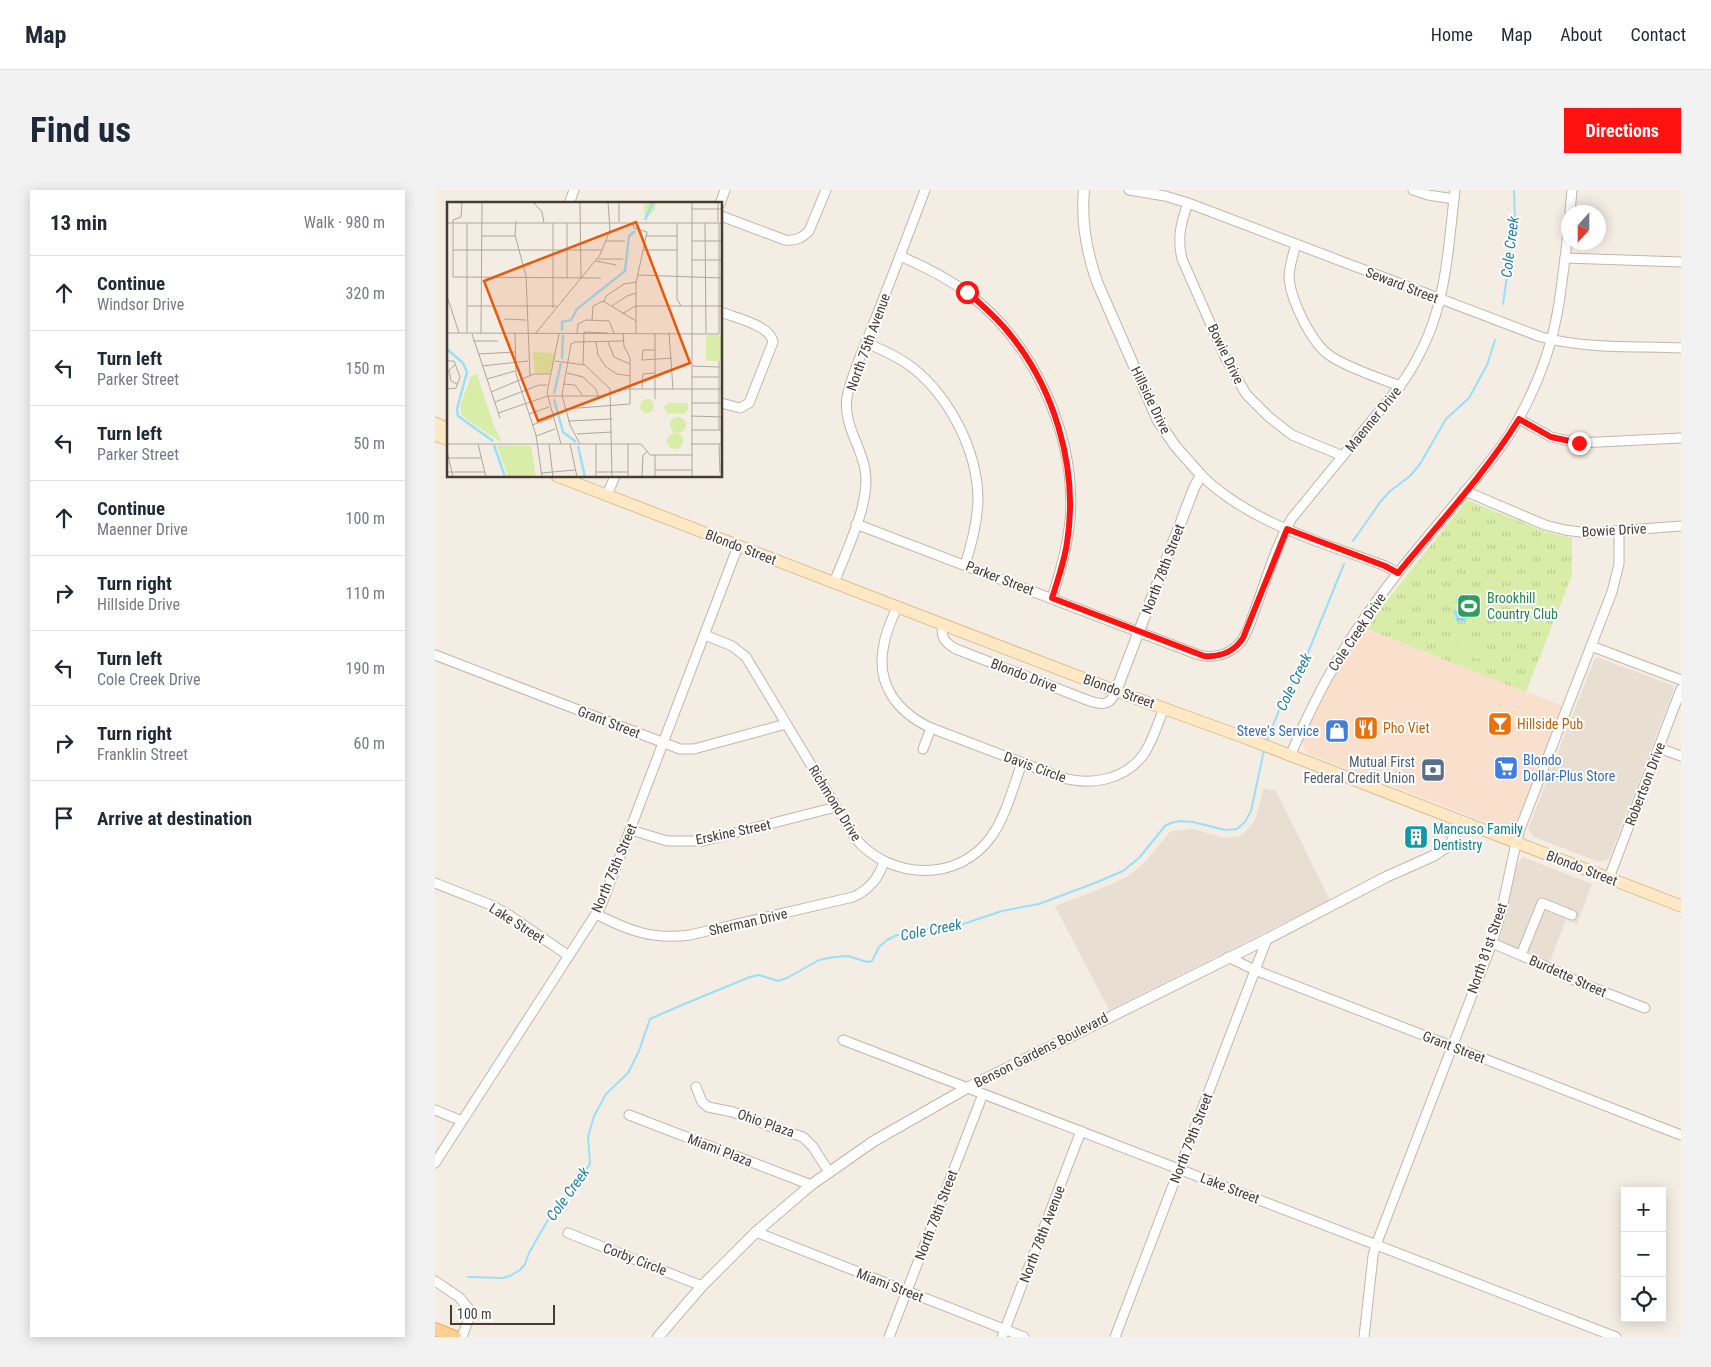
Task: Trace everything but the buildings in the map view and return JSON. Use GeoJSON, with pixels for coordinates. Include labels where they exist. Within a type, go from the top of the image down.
{"type":"FeatureCollection","features":[{"type":"Feature","properties":{"kind":"main road"},"geometry":{"type":"LineString","coordinates":[[435,423],[447,427]]}},
{"type":"Feature","properties":{"kind":"main road"},"geometry":{"type":"LineString","coordinates":[[435,435],[447,439]]}},
{"type":"Feature","properties":{"kind":"main road","name":"Blondo Street"},"geometry":{"type":"LineString","coordinates":[[562,478],[1116,691],[1254,741],[1681,906]]}},
{"type":"Feature","properties":{"kind":"main road"},"geometry":{"type":"LineString","coordinates":[[435,1329],[455,1337]]}},
{"type":"Feature","properties":{"kind":"street"},"geometry":{"type":"LineString","coordinates":[[570,202],[574,190]]}},
{"type":"Feature","properties":{"kind":"street"},"geometry":{"type":"LineString","coordinates":[[721,202],[725,190]]}},
{"type":"Feature","properties":{"kind":"street"},"geometry":{"type":"LineString","coordinates":[[723,217],[792,241],[801,238],[809,230],[826,190]]}},
{"type":"Feature","properties":{"kind":"street","name":"North 75th Avenue"},"geometry":{"type":"LineString","coordinates":[[834,583],[865,500],[866,477],[862,459],[850,430],[847,406],[850,387],[925,190]]}},
{"type":"Feature","properties":{"kind":"street","name":"Hillside Drive"},"geometry":{"type":"LineString","coordinates":[[1084,190],[1083,218],[1090,263],[1159,421],[1176,448],[1215,488],[1240,506],[1287,529],[1385,566],[1398,573]]}},
{"type":"Feature","properties":{"kind":"street","name":"Seward Street"},"geometry":{"type":"LineString","coordinates":[[1129,190],[1165,196],[1188,203],[1551,340],[1583,345],[1681,348]]}},
{"type":"Feature","properties":{"kind":"street"},"geometry":{"type":"LineString","coordinates":[[1413,190],[1428,195],[1454,195]]}},
{"type":"Feature","properties":{"kind":"street"},"geometry":{"type":"LineString","coordinates":[[1571,205],[1572,190]]}},
{"type":"Feature","properties":{"kind":"street","name":"Maenner Drive"},"geometry":{"type":"LineString","coordinates":[[1247,630],[1292,518],[1400,386],[1411,371],[1426,343],[1441,300],[1446,273],[1454,195]]}},
{"type":"Feature","properties":{"kind":"street","name":"Bowie Drive"},"geometry":{"type":"LineString","coordinates":[[1188,203],[1180,230],[1179,245],[1182,258],[1238,383],[1256,405],[1282,428],[1304,441],[1343,456]]}},
{"type":"Feature","properties":{"kind":"street"},"geometry":{"type":"LineString","coordinates":[[1296,244],[1291,264],[1290,285],[1307,327],[1316,342],[1333,357],[1400,386]]}},
{"type":"Feature","properties":{"kind":"street","name":"Cole Creek Drive"},"geometry":{"type":"LineString","coordinates":[[1285,754],[1335,662],[1355,630],[1398,573],[1501,446],[1519,419],[1537,380],[1551,340],[1559,304],[1566,250]]}},
{"type":"Feature","properties":{"kind":"street"},"geometry":{"type":"LineString","coordinates":[[900,256],[947,279],[967,292],[987,309],[1019,346],[1044,390],[1063,442],[1070,492],[1070,519],[1067,544],[1052,598]]}},
{"type":"Feature","properties":{"kind":"street"},"geometry":{"type":"LineString","coordinates":[[1565,258],[1681,262]]}},
{"type":"Feature","properties":{"kind":"street"},"geometry":{"type":"LineString","coordinates":[[723,313],[765,329],[773,342],[749,403],[735,408],[723,404]]}},
{"type":"Feature","properties":{"kind":"street"},"geometry":{"type":"LineString","coordinates":[[867,343],[899,358],[923,377],[944,402],[961,434],[973,466],[978,497],[975,531],[965,565]]}},
{"type":"Feature","properties":{"kind":"street"},"geometry":{"type":"LineString","coordinates":[[1519,419],[1542,433],[1571,442],[1591,444],[1681,438]]}},
{"type":"Feature","properties":{"kind":"street","name":"North 78th Street"},"geometry":{"type":"LineString","coordinates":[[1116,691],[1194,488],[1201,475]]}},
{"type":"Feature","properties":{"kind":"street"},"geometry":{"type":"LineString","coordinates":[[607,495],[614,478]]}},
{"type":"Feature","properties":{"kind":"street","name":"Bowie Drive"},"geometry":{"type":"LineString","coordinates":[[1465,491],[1556,528],[1580,533],[1681,526]]}},
{"type":"Feature","properties":{"kind":"street","name":"Parker Street"},"geometry":{"type":"LineString","coordinates":[[856,524],[1199,655],[1219,656],[1233,649],[1241,642],[1247,630]]}},
{"type":"Feature","properties":{"kind":"street","name":"North 81st Street"},"geometry":{"type":"LineString","coordinates":[[1364,1337],[1373,1256],[1376,1245],[1492,943],[1501,914],[1517,843],[1616,579],[1619,557],[1619,530]]}},
{"type":"Feature","properties":{"kind":"street","name":"North 75th Street"},"geometry":{"type":"LineString","coordinates":[[435,1163],[596,914],[605,897],[738,546]]}},
{"type":"Feature","properties":{"kind":"street","name":"Davis Circle"},"geometry":{"type":"LineString","coordinates":[[897,607],[886,636],[882,665],[891,695],[901,709],[931,728],[1022,763],[1074,781],[1090,782],[1106,779],[1127,769],[1143,755],[1152,739],[1164,708]]}},
{"type":"Feature","properties":{"kind":"street","name":"Blondo Drive"},"geometry":{"type":"LineString","coordinates":[[943,625],[942,637],[956,649],[1087,700],[1100,703],[1109,702],[1113,699],[1116,691]]}},
{"type":"Feature","properties":{"kind":"street","name":"Richmond Drive"},"geometry":{"type":"LineString","coordinates":[[705,635],[732,646],[745,657],[848,828],[861,844],[876,857],[884,861],[906,869],[929,871],[952,866],[973,855],[985,844],[996,828],[1022,763]]}},
{"type":"Feature","properties":{"kind":"street"},"geometry":{"type":"LineString","coordinates":[[1591,646],[1681,680]]}},
{"type":"Feature","properties":{"kind":"street","name":"Grant Street"},"geometry":{"type":"LineString","coordinates":[[435,655],[680,748],[694,749],[786,724]]}},
{"type":"Feature","properties":{"kind":"street","name":"Robertson Drive"},"geometry":{"type":"LineString","coordinates":[[1609,878],[1681,689]]}},
{"type":"Feature","properties":{"kind":"street"},"geometry":{"type":"LineString","coordinates":[[923,749],[931,728]]}},
{"type":"Feature","properties":{"kind":"street"},"geometry":{"type":"LineString","coordinates":[[1659,748],[1681,756]]}},
{"type":"Feature","properties":{"kind":"street","name":"Erskine Street"},"geometry":{"type":"LineString","coordinates":[[631,830],[667,841],[703,841],[836,806]]}},
{"type":"Feature","properties":{"kind":"street","name":"Benson Gardens Boulevard"},"geometry":{"type":"LineString","coordinates":[[658,1337],[702,1286],[756,1232],[811,1185],[874,1141],[967,1088],[1442,851],[1453,841],[1461,821]]}},
{"type":"Feature","properties":{"kind":"street","name":"Sherman Drive"},"geometry":{"type":"LineString","coordinates":[[596,914],[623,928],[645,934],[668,937],[690,934],[853,897],[871,885],[882,868],[884,861]]}},
{"type":"Feature","properties":{"kind":"street","name":"Lake Street"},"geometry":{"type":"LineString","coordinates":[[435,883],[491,905],[569,956]]}},
{"type":"Feature","properties":{"kind":"street"},"geometry":{"type":"LineString","coordinates":[[1521,955],[1542,903],[1573,914]]}},
{"type":"Feature","properties":{"kind":"street","name":"North 79th Street"},"geometry":{"type":"LineString","coordinates":[[1115,1337],[1267,939]]}},
{"type":"Feature","properties":{"kind":"street","name":"Burdette Street"},"geometry":{"type":"LineString","coordinates":[[1492,943],[1583,984],[1645,1008]]}},
{"type":"Feature","properties":{"kind":"street","name":"Grant Street"},"geometry":{"type":"LineString","coordinates":[[1228,957],[1255,970],[1681,1135]]}},
{"type":"Feature","properties":{"kind":"street","name":"Lake Street"},"geometry":{"type":"LineString","coordinates":[[843,1040],[1617,1337]]}},
{"type":"Feature","properties":{"kind":"street","name":"Ohio Plaza"},"geometry":{"type":"LineString","coordinates":[[696,1087],[702,1102],[709,1107],[733,1112],[803,1137],[813,1147],[829,1172]]}},
{"type":"Feature","properties":{"kind":"street","name":"North 78th Street"},"geometry":{"type":"LineString","coordinates":[[889,1337],[983,1094]]}},
{"type":"Feature","properties":{"kind":"street"},"geometry":{"type":"LineString","coordinates":[[435,1110],[462,1120]]}},
{"type":"Feature","properties":{"kind":"street","name":"Miami Plaza"},"geometry":{"type":"LineString","coordinates":[[629,1115],[811,1185]]}},
{"type":"Feature","properties":{"kind":"street","name":"North 78th Avenue"},"geometry":{"type":"LineString","coordinates":[[1004,1333],[1081,1131]]}},
{"type":"Feature","properties":{"kind":"street","name":"Miami Street"},"geometry":{"type":"LineString","coordinates":[[756,1232],[906,1291],[1004,1333],[1024,1337]]}},
{"type":"Feature","properties":{"kind":"street","name":"Corby Circle"},"geometry":{"type":"LineString","coordinates":[[568,1233],[702,1286]]}},
{"type":"Feature","properties":{"kind":"street"},"geometry":{"type":"LineString","coordinates":[[435,1281],[459,1297],[469,1309],[469,1318],[462,1337]]}},
{"type":"Feature","properties":{"kind":"shaded area"},"geometry":{"type":"Polygon","coordinates":[[[1365,628],[1563,706],[1515,829],[1511,831],[1504,829],[1309,754],[1303,748],[1303,740],[1325,693],[1349,650],[1365,628]]]}},
{"type":"Feature","properties":{"kind":"shaded area"},"geometry":{"type":"Polygon","coordinates":[[[1596,657],[1672,685],[1674,689],[1609,859],[1599,862],[1534,837],[1528,829],[1596,657]]]}},
{"type":"Feature","properties":{"kind":"shaded area"},"geometry":{"type":"Polygon","coordinates":[[[1264,788],[1276,791],[1330,900],[1109,1010],[1055,906],[1127,877],[1144,863],[1170,832],[1192,829],[1224,838],[1240,836],[1255,820],[1264,788]]]}},
{"type":"Feature","properties":{"kind":"shaded area"},"geometry":{"type":"Polygon","coordinates":[[[1523,857],[1592,884],[1577,924],[1566,920],[1550,961],[1500,941],[1516,866],[1523,857]]]}},
{"type":"Feature","properties":{"kind":"green space","name":"Brookhill Country Club"},"geometry":{"type":"Polygon","coordinates":[[[1467,500],[1546,532],[1572,538],[1572,575],[1526,692],[1365,628],[1467,500]]]}},
{"type":"Feature","properties":{"kind":"green space"},"geometry":{"type":"Polygon","coordinates":[[[1461,638],[1484,647],[1479,660],[1456,651],[1461,638]]]}},
{"type":"Feature","properties":{"kind":"water","name":"Brookhill Country Club"},"geometry":{"type":"Polygon","coordinates":[[[1467,593],[1471,603],[1477,601],[1482,613],[1458,623],[1453,611],[1459,608],[1455,598],[1467,593]]]}},
{"type":"Feature","properties":{"kind":"waterway","name":"Cole Creek"},"geometry":{"type":"LineString","coordinates":[[1503,304],[1515,221],[1514,190]]}},
{"type":"Feature","properties":{"kind":"waterway","name":"Cole Creek"},"geometry":{"type":"LineString","coordinates":[[1353,541],[1381,501],[1390,491],[1410,476],[1420,464],[1446,419],[1469,398],[1487,365],[1495,340]]}},
{"type":"Feature","properties":{"kind":"waterway","name":"Cole Creek"},"geometry":{"type":"LineString","coordinates":[[1267,741],[1281,705],[1303,665],[1344,564]]}},
{"type":"Feature","properties":{"kind":"waterway","name":"Cole Creek"},"geometry":{"type":"LineString","coordinates":[[468,1277],[502,1278],[520,1270],[525,1264],[529,1253],[553,1211],[571,1193],[590,1164],[588,1137],[594,1116],[606,1094],[628,1073],[639,1051],[650,1019],[750,977],[759,975],[778,981],[819,960],[834,957],[848,956],[867,962],[872,961],[879,947],[897,935],[960,925],[1002,911],[1039,904],[1095,883],[1123,871],[1139,858],[1165,826],[1171,823],[1180,821],[1193,822],[1225,830],[1237,829],[1245,822],[1251,811],[1264,750]]}},
{"type":"Feature","properties":{"kind":"place","name":"Brookhill Country Club"},"geometry":{"type":"Point","coordinates":[1469,606]}},
{"type":"Feature","properties":{"kind":"place","name":"Hillside Pub"},"geometry":{"type":"Point","coordinates":[1500,724]}},
{"type":"Feature","properties":{"kind":"place","name":"Pho Viet"},"geometry":{"type":"Point","coordinates":[1366,728]}},
{"type":"Feature","properties":{"kind":"place","name":"Steve's Service"},"geometry":{"type":"Point","coordinates":[1337,731]}},
{"type":"Feature","properties":{"kind":"place","name":"Blondo Dollar-Plus Store"},"geometry":{"type":"Point","coordinates":[1506,768]}},
{"type":"Feature","properties":{"kind":"place","name":"Mutual First Federal Credit Union"},"geometry":{"type":"Point","coordinates":[1433,770]}},
{"type":"Feature","properties":{"kind":"place","name":"Mancuso Family Dentistry"},"geometry":{"type":"Point","coordinates":[1416,837]}},
{"type":"Feature","properties":{"kind":"route"},"geometry":{"type":"LineString","coordinates":[[967,292],[987,309],[1019,346],[1044,390],[1063,442],[1068,468],[1070,519],[1067,544],[1052,598],[1199,655],[1219,656],[1241,642],[1287,529],[1385,566],[1398,573],[1481,473],[1519,419],[1551,437],[1579,443]]}}]}
